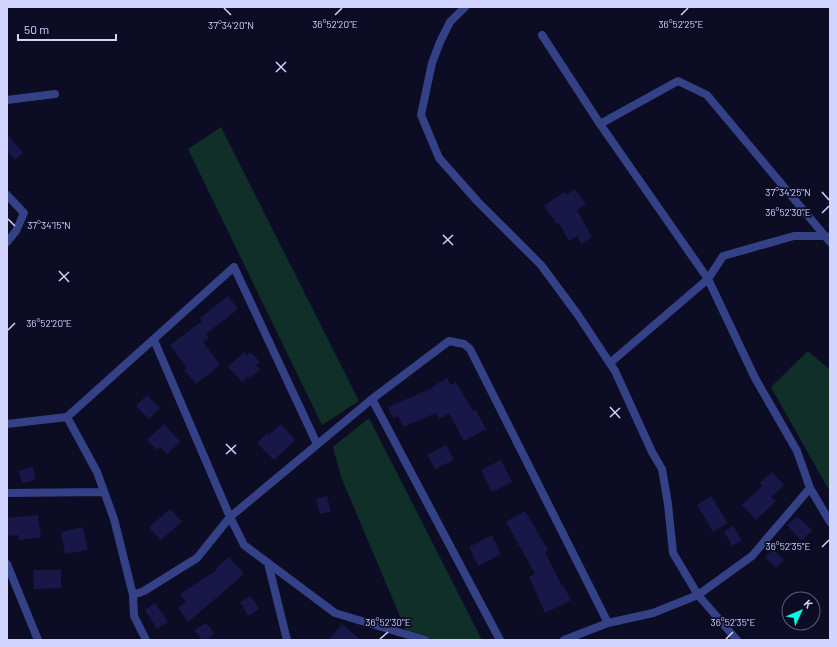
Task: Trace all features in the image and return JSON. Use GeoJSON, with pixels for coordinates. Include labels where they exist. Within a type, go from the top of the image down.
{"type":"FeatureCollection","features":[{"type":"Feature","properties":{"kind":"street"},"geometry":{"type":"LineString","coordinates":[[465,7],[450,22],[440,42],[432,63],[421,115],[439,158],[478,202],[541,265],[578,314],[615,371],[652,452],[662,469],[668,504],[673,553],[698,595],[737,640]]}},
{"type":"Feature","properties":{"kind":"street"},"geometry":{"type":"LineString","coordinates":[[542,34],[600,124],[708,279],[755,378],[797,452],[810,488],[830,522]]}},
{"type":"Feature","properties":{"kind":"street"},"geometry":{"type":"LineString","coordinates":[[600,124],[678,81],[707,95],[828,239]]}},
{"type":"Feature","properties":{"kind":"street"},"geometry":{"type":"LineString","coordinates":[[7,100],[55,94]]}},
{"type":"Feature","properties":{"kind":"street"},"geometry":{"type":"LineString","coordinates":[[7,195],[24,213],[16,231],[7,242]]}},
{"type":"Feature","properties":{"kind":"street"},"geometry":{"type":"LineString","coordinates":[[610,363],[708,279],[724,256],[794,236],[828,239]]}},
{"type":"Feature","properties":{"kind":"street"},"geometry":{"type":"LineString","coordinates":[[7,424],[67,417],[234,267],[317,444]]}},
{"type":"Feature","properties":{"kind":"street"},"geometry":{"type":"LineString","coordinates":[[154,340],[230,517],[244,545],[335,613],[424,640]]}},
{"type":"Feature","properties":{"kind":"street"},"geometry":{"type":"LineString","coordinates":[[133,595],[144,591],[197,558],[230,517],[372,399],[449,342],[464,344],[470,349],[608,623]]}},
{"type":"Feature","properties":{"kind":"street"},"geometry":{"type":"LineString","coordinates":[[372,399],[500,640]]}},
{"type":"Feature","properties":{"kind":"street"},"geometry":{"type":"LineString","coordinates":[[67,417],[97,472],[114,519],[133,595],[134,616],[146,640]]}},
{"type":"Feature","properties":{"kind":"street"},"geometry":{"type":"LineString","coordinates":[[564,640],[608,623],[653,613],[698,595],[752,556],[810,488]]}},
{"type":"Feature","properties":{"kind":"street"},"geometry":{"type":"LineString","coordinates":[[7,493],[103,492]]}},
{"type":"Feature","properties":{"kind":"street"},"geometry":{"type":"LineString","coordinates":[[268,563],[287,640]]}},
{"type":"Feature","properties":{"kind":"street"},"geometry":{"type":"LineString","coordinates":[[7,564],[38,640]]}},
{"type":"Feature","properties":{"kind":"green space"},"geometry":{"type":"Polygon","coordinates":[[[221,127],[359,401],[322,425],[188,149],[221,127]]]}},
{"type":"Feature","properties":{"kind":"green space"},"geometry":{"type":"Polygon","coordinates":[[[808,351],[830,370],[830,492],[771,387],[808,351]]]}},
{"type":"Feature","properties":{"kind":"green space"},"geometry":{"type":"Polygon","coordinates":[[[369,418],[482,640],[410,640],[341,477],[333,447],[369,418]]]}},
{"type":"Feature","properties":{"kind":"building"},"geometry":{"type":"Polygon","coordinates":[[[7,134],[23,153],[15,160],[7,151],[7,134]]]}},
{"type":"Feature","properties":{"kind":"building"},"geometry":{"type":"Polygon","coordinates":[[[575,189],[586,204],[577,210],[592,237],[581,244],[577,236],[569,241],[559,223],[557,224],[544,206],[564,192],[566,195],[575,189]]]}},
{"type":"Feature","properties":{"kind":"building"},"geometry":{"type":"Polygon","coordinates":[[[228,296],[238,309],[206,334],[209,338],[203,342],[220,365],[196,384],[184,370],[187,368],[170,345],[202,321],[200,318],[228,296]]]}},
{"type":"Feature","properties":{"kind":"building"},"geometry":{"type":"Polygon","coordinates":[[[244,352],[247,355],[250,352],[260,362],[256,365],[260,369],[250,378],[248,376],[242,382],[228,367],[244,352]]]}},
{"type":"Feature","properties":{"kind":"building"},"geometry":{"type":"Polygon","coordinates":[[[447,378],[451,385],[456,382],[473,411],[476,410],[486,429],[464,441],[449,413],[439,419],[436,413],[403,427],[398,416],[393,418],[388,407],[433,388],[432,387],[447,378]]]}},
{"type":"Feature","properties":{"kind":"building"},"geometry":{"type":"Polygon","coordinates":[[[147,395],[160,408],[149,419],[136,406],[147,395]]]}},
{"type":"Feature","properties":{"kind":"building"},"geometry":{"type":"Polygon","coordinates":[[[164,424],[180,442],[167,454],[160,447],[157,450],[147,440],[164,424]]]}},
{"type":"Feature","properties":{"kind":"building"},"geometry":{"type":"Polygon","coordinates":[[[281,424],[295,440],[274,460],[257,443],[267,433],[269,435],[281,424]]]}},
{"type":"Feature","properties":{"kind":"building"},"geometry":{"type":"Polygon","coordinates":[[[446,445],[454,460],[435,469],[427,455],[446,445]]]}},
{"type":"Feature","properties":{"kind":"building"},"geometry":{"type":"Polygon","coordinates":[[[501,460],[512,482],[492,492],[481,470],[501,460]]]}},
{"type":"Feature","properties":{"kind":"building"},"geometry":{"type":"Polygon","coordinates":[[[33,467],[35,480],[22,483],[18,471],[33,467]]]}},
{"type":"Feature","properties":{"kind":"building"},"geometry":{"type":"Polygon","coordinates":[[[772,472],[784,485],[771,497],[776,501],[756,520],[742,505],[762,486],[760,483],[772,472]]]}},
{"type":"Feature","properties":{"kind":"building"},"geometry":{"type":"Polygon","coordinates":[[[327,496],[331,512],[320,514],[316,499],[327,496]]]}},
{"type":"Feature","properties":{"kind":"building"},"geometry":{"type":"Polygon","coordinates":[[[711,496],[728,523],[713,532],[697,505],[711,496]]]}},
{"type":"Feature","properties":{"kind":"building"},"geometry":{"type":"Polygon","coordinates":[[[170,509],[182,522],[160,540],[149,527],[170,509]]]}},
{"type":"Feature","properties":{"kind":"building"},"geometry":{"type":"Polygon","coordinates":[[[525,511],[548,550],[545,552],[562,586],[563,585],[571,600],[545,613],[529,577],[535,574],[506,522],[525,511]]]}},
{"type":"Feature","properties":{"kind":"building"},"geometry":{"type":"Polygon","coordinates":[[[38,515],[41,537],[19,540],[18,535],[8,536],[7,518],[38,515]]]}},
{"type":"Feature","properties":{"kind":"building"},"geometry":{"type":"Polygon","coordinates":[[[797,516],[812,530],[801,541],[787,525],[797,516]]]}},
{"type":"Feature","properties":{"kind":"building"},"geometry":{"type":"Polygon","coordinates":[[[733,526],[742,540],[732,546],[724,531],[733,526]]]}},
{"type":"Feature","properties":{"kind":"building"},"geometry":{"type":"Polygon","coordinates":[[[83,527],[88,550],[65,554],[61,532],[83,527]]]}},
{"type":"Feature","properties":{"kind":"building"},"geometry":{"type":"Polygon","coordinates":[[[492,535],[501,554],[478,566],[469,547],[492,535]]]}},
{"type":"Feature","properties":{"kind":"building"},"geometry":{"type":"Polygon","coordinates":[[[773,549],[784,560],[776,568],[765,557],[773,549]]]}},
{"type":"Feature","properties":{"kind":"building"},"geometry":{"type":"Polygon","coordinates":[[[229,557],[244,574],[188,622],[178,608],[186,602],[180,594],[217,570],[216,568],[229,557]]]}},
{"type":"Feature","properties":{"kind":"building"},"geometry":{"type":"Polygon","coordinates":[[[33,570],[61,570],[61,588],[34,589],[33,570]]]}},
{"type":"Feature","properties":{"kind":"building"},"geometry":{"type":"Polygon","coordinates":[[[251,596],[259,609],[248,616],[240,602],[251,596]]]}},
{"type":"Feature","properties":{"kind":"building"},"geometry":{"type":"Polygon","coordinates":[[[155,603],[168,622],[157,629],[145,610],[155,603]]]}},
{"type":"Feature","properties":{"kind":"building"},"geometry":{"type":"Polygon","coordinates":[[[206,623],[215,634],[207,640],[202,640],[194,630],[206,623]]]}},
{"type":"Feature","properties":{"kind":"building"},"geometry":{"type":"Polygon","coordinates":[[[342,624],[361,640],[329,640],[342,624]]]}}]}
